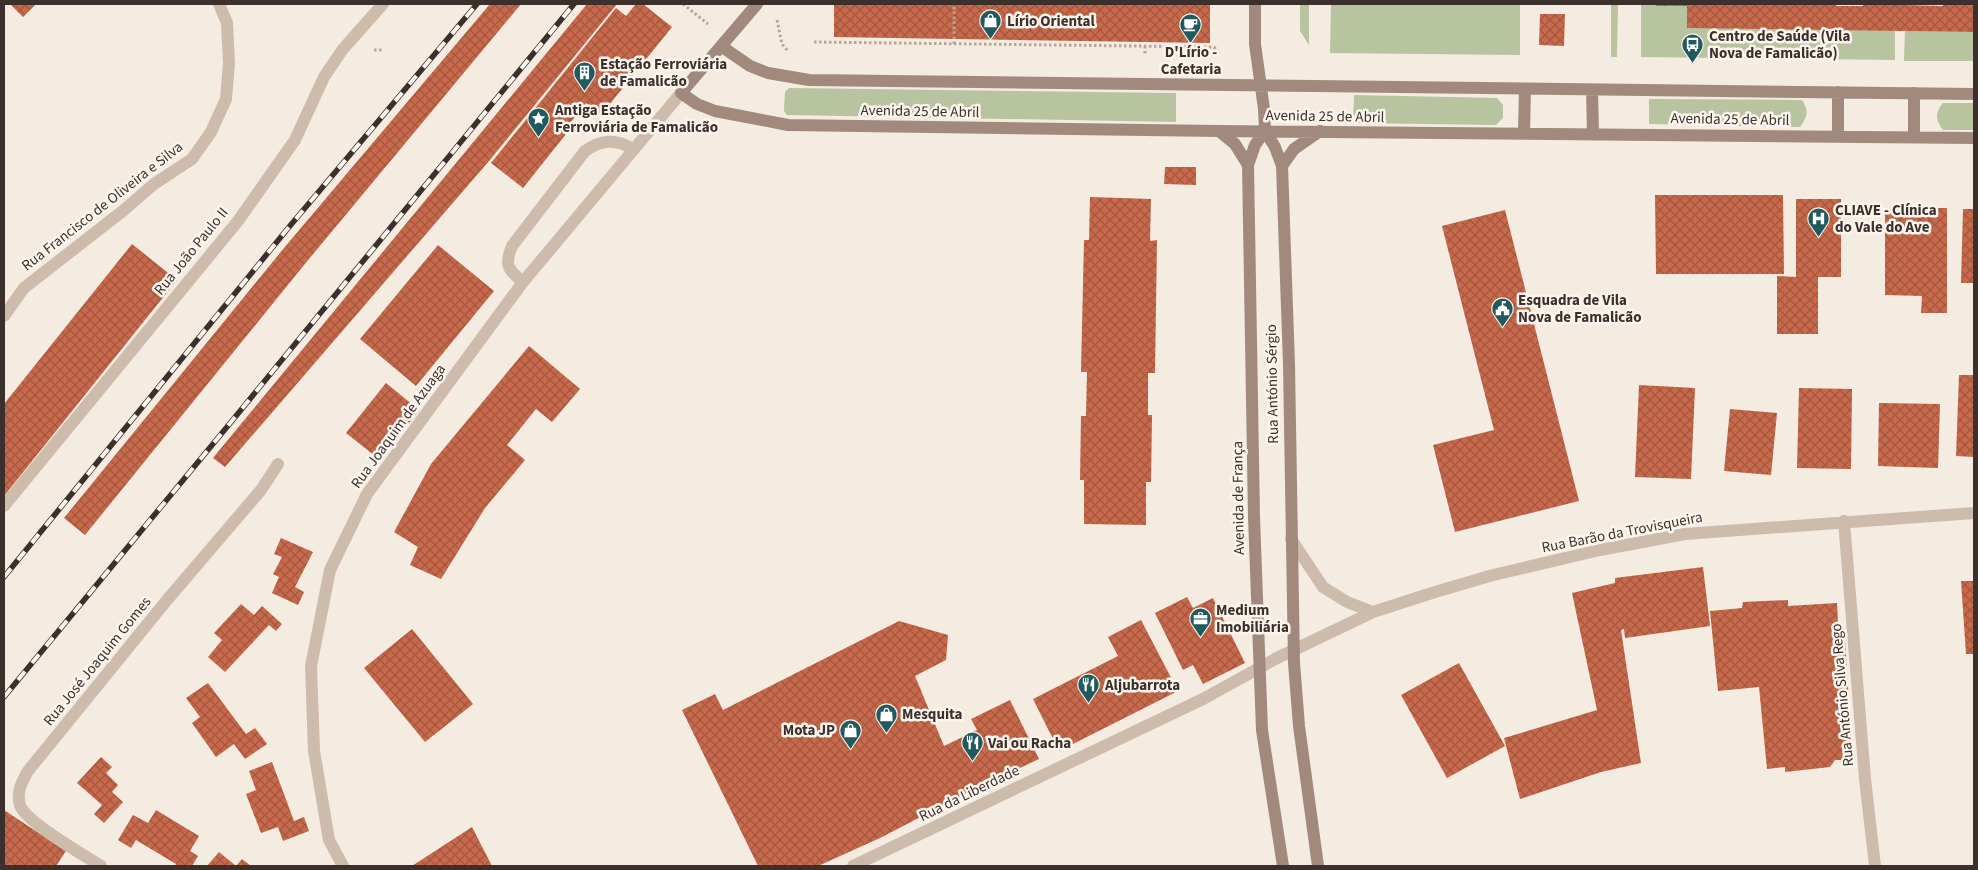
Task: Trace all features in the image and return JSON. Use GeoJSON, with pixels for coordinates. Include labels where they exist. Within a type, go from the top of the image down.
{"type":"FeatureCollection","features":[{"type":"Feature","properties":{"kind":"main road"},"geometry":{"type":"LineString","coordinates":[[681,93],[757,4]]}},
{"type":"Feature","properties":{"kind":"main road","name":"Rua António Sérgio"},"geometry":{"type":"LineString","coordinates":[[1255,4],[1255,44],[1264,109],[1265,131],[1275,147],[1282,166],[1289,364],[1293,657]]}},
{"type":"Feature","properties":{"kind":"main road","name":"Avenida 25 de Abril"},"geometry":{"type":"LineString","coordinates":[[724,42],[750,66],[768,73],[809,80],[1974,94]]}},
{"type":"Feature","properties":{"kind":"main road"},"geometry":{"type":"LineString","coordinates":[[1524,134],[1525,89]]}},
{"type":"Feature","properties":{"kind":"main road"},"geometry":{"type":"LineString","coordinates":[[1592,90],[1592,134]]}},
{"type":"Feature","properties":{"kind":"main road"},"geometry":{"type":"LineString","coordinates":[[1838,92],[1838,137]]}},
{"type":"Feature","properties":{"kind":"main road","name":"Avenida 25 de Abril"},"geometry":{"type":"LineString","coordinates":[[681,93],[697,104],[715,111],[788,125],[1219,132],[1974,138]]}},
{"type":"Feature","properties":{"kind":"main road"},"geometry":{"type":"LineString","coordinates":[[1914,93],[1914,138]]}},
{"type":"Feature","properties":{"kind":"main road","name":"Avenida de França"},"geometry":{"type":"LineString","coordinates":[[1265,131],[1255,145],[1248,165],[1254,507],[1262,730],[1283,866]]}},
{"type":"Feature","properties":{"kind":"main road"},"geometry":{"type":"LineString","coordinates":[[1219,132],[1235,144],[1248,165]]}},
{"type":"Feature","properties":{"kind":"main road"},"geometry":{"type":"LineString","coordinates":[[1282,166],[1294,149],[1320,132]]}},
{"type":"Feature","properties":{"kind":"main road"},"geometry":{"type":"LineString","coordinates":[[1293,657],[1299,726],[1318,866]]}},
{"type":"Feature","properties":{"kind":"street","name":"Rua Francisco de Oliveira e Silva"},"geometry":{"type":"LineString","coordinates":[[4,316],[24,288],[124,210],[154,184],[192,159],[211,132],[226,99],[229,63],[227,23],[219,4]]}},
{"type":"Feature","properties":{"kind":"street","name":"Rua João Paulo II"},"geometry":{"type":"LineString","coordinates":[[4,506],[238,221],[295,140],[329,70],[343,49],[383,4]]}},
{"type":"Feature","properties":{"kind":"street","name":"Rua Joaquim de Azuaga"},"geometry":{"type":"LineString","coordinates":[[343,866],[329,840],[314,751],[311,666],[330,570],[367,494],[523,282],[681,93]]}},
{"type":"Feature","properties":{"kind":"street"},"geometry":{"type":"LineString","coordinates":[[523,282],[512,273],[508,265],[508,256],[512,246],[585,151],[603,141],[623,143],[633,149]]}},
{"type":"Feature","properties":{"kind":"street","name":"Rua José Joaquim Gomes"},"geometry":{"type":"LineString","coordinates":[[101,866],[35,823],[22,810],[18,796],[20,787],[28,772],[167,600],[262,490],[278,464]]}},
{"type":"Feature","properties":{"kind":"street","name":"Rua Barão da Trovisqueira"},"geometry":{"type":"LineString","coordinates":[[1260,667],[1293,657],[1373,612],[1494,575],[1600,550],[1685,534],[1974,513]]}},
{"type":"Feature","properties":{"kind":"street","name":"Rua António Silva Rego"},"geometry":{"type":"LineString","coordinates":[[1844,521],[1865,779],[1875,866]]}},
{"type":"Feature","properties":{"kind":"street"},"geometry":{"type":"LineString","coordinates":[[1291,539],[1324,587],[1347,602],[1373,612]]}},
{"type":"Feature","properties":{"kind":"street","name":"Rua da Liberdade"},"geometry":{"type":"LineString","coordinates":[[853,866],[1203,699],[1260,667]]}},
{"type":"Feature","properties":{"kind":"path"},"geometry":{"type":"LineString","coordinates":[[683,4],[724,42]]}},
{"type":"Feature","properties":{"kind":"path"},"geometry":{"type":"LineString","coordinates":[[954,4],[954,44]]}},
{"type":"Feature","properties":{"kind":"path"},"geometry":{"type":"LineString","coordinates":[[814,42],[1214,47],[1218,52]]}},
{"type":"Feature","properties":{"kind":"path"},"geometry":{"type":"LineString","coordinates":[[1145,46],[1145,56]]}},
{"type":"Feature","properties":{"kind":"green space"},"geometry":{"type":"Polygon","coordinates":[[[1300,4],[1309,4],[1309,45],[1300,31],[1300,4]]]}},
{"type":"Feature","properties":{"kind":"green space"},"geometry":{"type":"Polygon","coordinates":[[[1331,4],[1520,4],[1520,55],[1330,53],[1331,4]]]}},
{"type":"Feature","properties":{"kind":"green space"},"geometry":{"type":"Polygon","coordinates":[[[1611,4],[1618,4],[1617,57],[1611,57],[1611,4]]]}},
{"type":"Feature","properties":{"kind":"green space"},"geometry":{"type":"Polygon","coordinates":[[[1641,4],[1687,6],[1895,31],[1895,60],[1641,57],[1641,4]]]}},
{"type":"Feature","properties":{"kind":"green space"},"geometry":{"type":"Polygon","coordinates":[[[1905,31],[1974,32],[1974,61],[1904,61],[1905,31]]]}},
{"type":"Feature","properties":{"kind":"green space"},"geometry":{"type":"Polygon","coordinates":[[[789,88],[1176,93],[1176,122],[787,115],[784,111],[785,92],[789,88]]]}},
{"type":"Feature","properties":{"kind":"green space"},"geometry":{"type":"Polygon","coordinates":[[[1354,95],[1497,98],[1503,105],[1503,118],[1496,125],[1353,123],[1354,95]]]}},
{"type":"Feature","properties":{"kind":"green space"},"geometry":{"type":"Polygon","coordinates":[[[1649,99],[1802,100],[1807,114],[1800,127],[1649,124],[1649,99]]]}},
{"type":"Feature","properties":{"kind":"green space"},"geometry":{"type":"Polygon","coordinates":[[[1943,103],[1974,103],[1974,130],[1943,130],[1938,123],[1937,116],[1943,103]]]}},
{"type":"Feature","properties":{"kind":"building"},"geometry":{"type":"Polygon","coordinates":[[[10,4],[36,4],[23,17],[10,4]]]}},
{"type":"Feature","properties":{"kind":"building"},"geometry":{"type":"Polygon","coordinates":[[[490,4],[521,4],[304,265],[85,535],[64,518],[284,248],[490,4]]]}},
{"type":"Feature","properties":{"kind":"building"},"geometry":{"type":"Polygon","coordinates":[[[587,4],[617,4],[489,161],[225,467],[213,458],[587,4]]]}},
{"type":"Feature","properties":{"kind":"building","name":"Estação Ferroviária de Famalicão"},"geometry":{"type":"Polygon","coordinates":[[[636,4],[643,4],[672,27],[601,115],[586,103],[571,122],[574,124],[523,188],[491,163],[616,8],[626,16],[636,4]]]}},
{"type":"Feature","properties":{"kind":"building"},"geometry":{"type":"Polygon","coordinates":[[[834,4],[1210,4],[1210,43],[834,37],[834,4]]]}},
{"type":"Feature","properties":{"kind":"building"},"geometry":{"type":"Polygon","coordinates":[[[1656,4],[1943,6],[1943,4],[1974,4],[1974,32],[1687,28],[1687,6],[1656,6],[1656,4]]]}},
{"type":"Feature","properties":{"kind":"building"},"geometry":{"type":"Polygon","coordinates":[[[1540,14],[1565,14],[1564,46],[1539,45],[1540,14]]]}},
{"type":"Feature","properties":{"kind":"building"},"geometry":{"type":"Polygon","coordinates":[[[1165,167],[1196,167],[1196,185],[1164,184],[1165,167]]]}},
{"type":"Feature","properties":{"kind":"building"},"geometry":{"type":"Polygon","coordinates":[[[1655,195],[1783,195],[1784,274],[1656,274],[1655,195]]]}},
{"type":"Feature","properties":{"kind":"building"},"geometry":{"type":"Polygon","coordinates":[[[1090,197],[1151,199],[1150,241],[1157,240],[1155,373],[1148,373],[1148,415],[1152,415],[1151,482],[1146,482],[1146,525],[1084,524],[1084,480],[1080,480],[1081,416],[1086,416],[1087,372],[1081,372],[1084,240],[1089,240],[1090,197]]]}},
{"type":"Feature","properties":{"kind":"building"},"geometry":{"type":"Polygon","coordinates":[[[1796,199],[1841,199],[1841,277],[1818,277],[1818,334],[1777,334],[1777,276],[1796,277],[1796,199]]]}},
{"type":"Feature","properties":{"kind":"building"},"geometry":{"type":"Polygon","coordinates":[[[1885,208],[1947,208],[1947,313],[1921,313],[1922,296],[1885,295],[1885,208]]]}},
{"type":"Feature","properties":{"kind":"building"},"geometry":{"type":"Polygon","coordinates":[[[1963,209],[1974,209],[1974,283],[1961,283],[1963,209]]]}},
{"type":"Feature","properties":{"kind":"building","name":"Esquadra de Vila Nova de Famalicão"},"geometry":{"type":"Polygon","coordinates":[[[1505,210],[1579,501],[1455,532],[1433,445],[1494,430],[1442,226],[1505,210]]]}},
{"type":"Feature","properties":{"kind":"building"},"geometry":{"type":"Polygon","coordinates":[[[132,244],[177,280],[4,496],[4,404],[132,244]]]}},
{"type":"Feature","properties":{"kind":"building"},"geometry":{"type":"Polygon","coordinates":[[[438,245],[494,291],[416,386],[360,339],[438,245]]]}},
{"type":"Feature","properties":{"kind":"building"},"geometry":{"type":"Polygon","coordinates":[[[529,346],[580,389],[552,422],[536,409],[507,445],[525,460],[485,508],[441,579],[410,565],[418,547],[394,532],[431,464],[529,346]]]}},
{"type":"Feature","properties":{"kind":"building"},"geometry":{"type":"Polygon","coordinates":[[[1959,375],[1974,375],[1974,457],[1956,456],[1959,375]]]}},
{"type":"Feature","properties":{"kind":"building"},"geometry":{"type":"Polygon","coordinates":[[[386,383],[419,410],[380,460],[346,433],[386,383]]]}},
{"type":"Feature","properties":{"kind":"building"},"geometry":{"type":"Polygon","coordinates":[[[1639,385],[1695,388],[1691,479],[1635,477],[1639,385]]]}},
{"type":"Feature","properties":{"kind":"building"},"geometry":{"type":"Polygon","coordinates":[[[1799,388],[1852,389],[1851,469],[1797,468],[1799,388]]]}},
{"type":"Feature","properties":{"kind":"building"},"geometry":{"type":"Polygon","coordinates":[[[1879,403],[1940,404],[1938,468],[1878,466],[1879,403]]]}},
{"type":"Feature","properties":{"kind":"building"},"geometry":{"type":"Polygon","coordinates":[[[1730,409],[1777,413],[1771,475],[1724,471],[1730,409]]]}},
{"type":"Feature","properties":{"kind":"building"},"geometry":{"type":"Polygon","coordinates":[[[281,538],[313,552],[295,587],[304,592],[298,605],[272,593],[279,577],[273,574],[282,557],[274,554],[281,538]]]}},
{"type":"Feature","properties":{"kind":"building"},"geometry":{"type":"Polygon","coordinates":[[[1703,567],[1710,626],[1625,638],[1624,629],[1621,630],[1641,763],[1601,772],[1520,799],[1504,738],[1597,710],[1572,593],[1615,583],[1615,578],[1703,567]]]}},
{"type":"Feature","properties":{"kind":"building"},"geometry":{"type":"Polygon","coordinates":[[[1961,581],[1974,581],[1974,654],[1966,654],[1961,581]]]}},
{"type":"Feature","properties":{"kind":"building","name":"Medium Imobiliária"},"geometry":{"type":"Polygon","coordinates":[[[1187,597],[1193,608],[1213,598],[1245,663],[1203,684],[1193,665],[1183,670],[1155,613],[1187,597]]]}},
{"type":"Feature","properties":{"kind":"building"},"geometry":{"type":"Polygon","coordinates":[[[1788,600],[1788,606],[1837,603],[1839,641],[1845,640],[1852,750],[1848,751],[1848,760],[1835,760],[1830,767],[1785,772],[1785,767],[1767,769],[1759,687],[1718,691],[1710,611],[1742,608],[1743,602],[1788,600]]]}},
{"type":"Feature","properties":{"kind":"building"},"geometry":{"type":"Polygon","coordinates":[[[241,604],[254,615],[262,606],[282,624],[276,631],[269,625],[225,672],[208,657],[222,640],[214,633],[241,604]]]}},
{"type":"Feature","properties":{"kind":"building","name":"Aljubarrota"},"geometry":{"type":"Polygon","coordinates":[[[1141,620],[1178,691],[1059,751],[1033,699],[1118,656],[1108,637],[1141,620]]]}},
{"type":"Feature","properties":{"kind":"building"},"geometry":{"type":"Polygon","coordinates":[[[899,621],[948,635],[946,660],[915,676],[944,746],[977,730],[971,719],[1010,700],[1039,759],[967,793],[880,838],[818,866],[758,866],[682,710],[715,694],[723,710],[899,621]]]}},
{"type":"Feature","properties":{"kind":"building"},"geometry":{"type":"Polygon","coordinates":[[[412,629],[473,704],[425,742],[364,668],[412,629]]]}},
{"type":"Feature","properties":{"kind":"building"},"geometry":{"type":"Polygon","coordinates":[[[1459,663],[1505,746],[1447,778],[1401,695],[1459,663]]]}},
{"type":"Feature","properties":{"kind":"building"},"geometry":{"type":"Polygon","coordinates":[[[208,683],[246,734],[255,728],[267,744],[245,759],[234,744],[216,757],[192,723],[200,717],[186,698],[208,683]]]}},
{"type":"Feature","properties":{"kind":"building"},"geometry":{"type":"Polygon","coordinates":[[[101,757],[112,767],[106,773],[118,785],[112,792],[123,802],[104,823],[94,814],[102,805],[77,783],[101,757]]]}},
{"type":"Feature","properties":{"kind":"building"},"geometry":{"type":"Polygon","coordinates":[[[272,762],[294,821],[304,817],[309,831],[283,841],[278,827],[261,833],[246,794],[256,790],[249,771],[272,762]]]}},
{"type":"Feature","properties":{"kind":"building"},"geometry":{"type":"Polygon","coordinates":[[[4,810],[66,851],[56,866],[4,866],[4,810]]]}},
{"type":"Feature","properties":{"kind":"building"},"geometry":{"type":"Polygon","coordinates":[[[156,810],[199,836],[190,851],[198,856],[192,866],[175,866],[176,864],[136,840],[131,848],[118,840],[133,815],[148,823],[156,810]]]}},
{"type":"Feature","properties":{"kind":"building"},"geometry":{"type":"Polygon","coordinates":[[[472,827],[492,866],[412,866],[472,827]]]}},
{"type":"Feature","properties":{"kind":"building"},"geometry":{"type":"Polygon","coordinates":[[[219,852],[236,866],[207,866],[219,852]]]}},
{"type":"Feature","properties":{"kind":"building"},"geometry":{"type":"Polygon","coordinates":[[[242,859],[251,866],[236,866],[242,859]]]}},
{"type":"Feature","properties":{"kind":"railway"},"geometry":{"type":"LineString","coordinates":[[4,577],[289,227],[477,4]]}},
{"type":"Feature","properties":{"kind":"railway"},"geometry":{"type":"LineString","coordinates":[[4,697],[574,4]]}},
{"type":"Feature","properties":{"kind":"place","name":"Lírio Oriental"},"geometry":{"type":"Point","coordinates":[991,40]}},
{"type":"Feature","properties":{"kind":"place","name":"D'Lírio - Cafetaria"},"geometry":{"type":"Point","coordinates":[1191,43]}},
{"type":"Feature","properties":{"kind":"place","name":"Centro de Saúde (Vila Nova de Famalicão)"},"geometry":{"type":"Point","coordinates":[1693,64]}},
{"type":"Feature","properties":{"kind":"place","name":"Estação Ferroviária de Famalicão"},"geometry":{"type":"Point","coordinates":[584,92]}},
{"type":"Feature","properties":{"kind":"place","name":"Antiga Estação Ferroviária de Famalicão"},"geometry":{"type":"Point","coordinates":[539,138]}},
{"type":"Feature","properties":{"kind":"place","name":"CLIAVE - Clínica do Vale do Ave"},"geometry":{"type":"Point","coordinates":[1819,238]}},
{"type":"Feature","properties":{"kind":"place","name":"Esquadra de Vila Nova de Famalicão"},"geometry":{"type":"Point","coordinates":[1502,328]}},
{"type":"Feature","properties":{"kind":"place","name":"Medium Imobiliária"},"geometry":{"type":"Point","coordinates":[1200,638]}},
{"type":"Feature","properties":{"kind":"place","name":"Aljubarrota"},"geometry":{"type":"Point","coordinates":[1089,704]}},
{"type":"Feature","properties":{"kind":"place","name":"Mesquita"},"geometry":{"type":"Point","coordinates":[886,733]}},
{"type":"Feature","properties":{"kind":"place","name":"Mota JP"},"geometry":{"type":"Point","coordinates":[851,749]}},
{"type":"Feature","properties":{"kind":"place","name":"Vai ou Racha"},"geometry":{"type":"Point","coordinates":[972,762]}}]}
